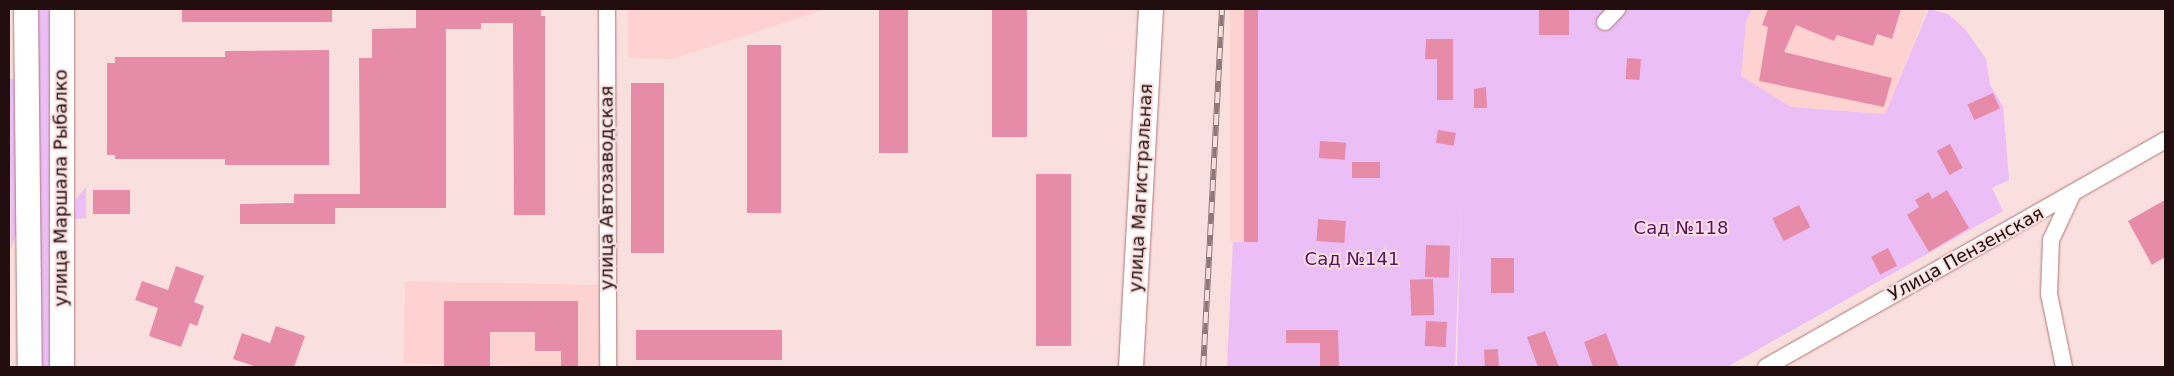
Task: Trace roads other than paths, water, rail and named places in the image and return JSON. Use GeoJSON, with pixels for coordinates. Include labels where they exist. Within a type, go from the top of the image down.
{"type":"FeatureCollection","features":[{"type":"Feature","properties":{"kind":"main road","name":"улица Маршала Рыбалко"},"geometry":{"type":"LineString","coordinates":[[26,9],[30,367]]}},
{"type":"Feature","properties":{"kind":"main road","name":"улица Маршала Рыбалко"},"geometry":{"type":"LineString","coordinates":[[62,9],[62,367]]}},
{"type":"Feature","properties":{"kind":"main road","name":"улица Магистральная"},"geometry":{"type":"LineString","coordinates":[[1131,367],[1151,9]]}},
{"type":"Feature","properties":{"kind":"street","name":"улица Автозаводская"},"geometry":{"type":"LineString","coordinates":[[607,9],[608,367]]}},
{"type":"Feature","properties":{"kind":"street"},"geometry":{"type":"LineString","coordinates":[[1605,22],[1617,9]]}},
{"type":"Feature","properties":{"kind":"street","name":"Улица Пензенская"},"geometry":{"type":"LineString","coordinates":[[1766,367],[2072,195],[2165,140]]}},
{"type":"Feature","properties":{"kind":"street"},"geometry":{"type":"LineString","coordinates":[[2064,367],[2049,294],[2051,240],[2072,195]]}},
{"type":"Feature","properties":{"kind":"railway"},"geometry":{"type":"LineString","coordinates":[[1203,367],[1222,9]]}},
{"type":"Feature","properties":{"kind":"park label","name":"Сад №118"},"geometry":{"type":"Point","coordinates":[1681,228]}},
{"type":"Feature","properties":{"kind":"park label","name":"Сад №141"},"geometry":{"type":"Point","coordinates":[1352,259]}}]}
